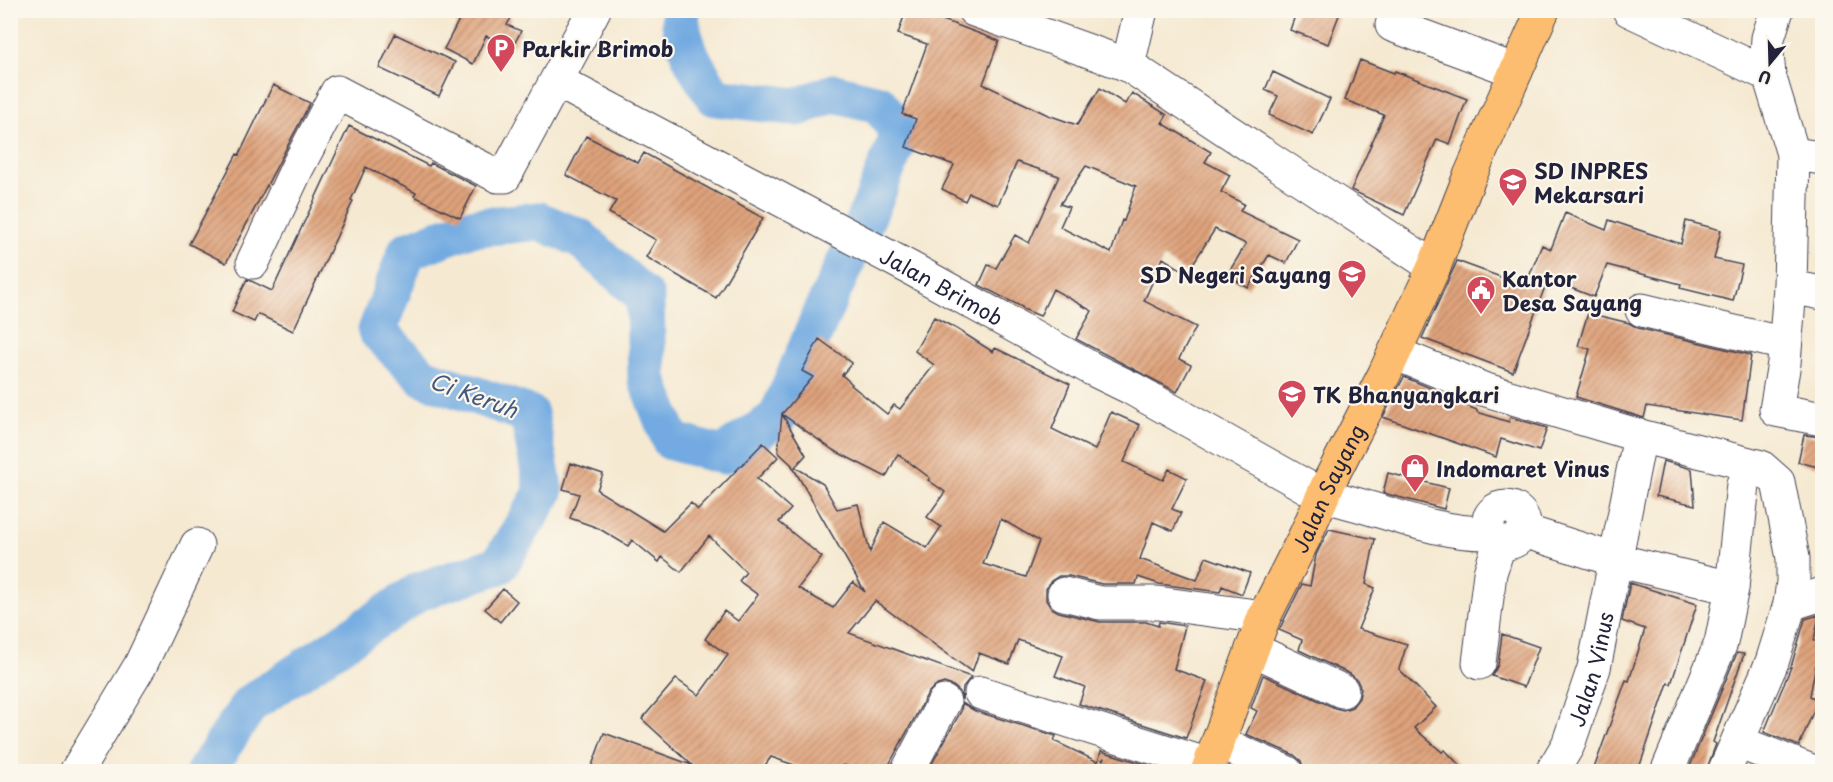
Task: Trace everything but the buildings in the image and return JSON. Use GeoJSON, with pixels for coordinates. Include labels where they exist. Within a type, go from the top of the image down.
{"type":"FeatureCollection","features":[{"type":"Feature","properties":{"kind":"main road","name":"Jalan Sayang"},"geometry":{"type":"LineString","coordinates":[[1211,760],[1264,617],[1333,493],[1434,267],[1469,178],[1543,10]]}},
{"type":"Feature","properties":{"kind":"street"},"geometry":{"type":"LineString","coordinates":[[253,262],[297,168],[337,92],[498,176],[505,176],[594,10]]}},
{"type":"Feature","properties":{"kind":"street"},"geometry":{"type":"LineString","coordinates":[[975,10],[1128,64],[1434,267]]}},
{"type":"Feature","properties":{"kind":"street"},"geometry":{"type":"LineString","coordinates":[[1128,64],[1142,10]]}},
{"type":"Feature","properties":{"kind":"street"},"geometry":{"type":"LineString","coordinates":[[1629,10],[1768,64]]}},
{"type":"Feature","properties":{"kind":"street"},"geometry":{"type":"LineString","coordinates":[[1685,10],[1768,64]]}},
{"type":"Feature","properties":{"kind":"street"},"geometry":{"type":"LineString","coordinates":[[1777,10],[1771,27],[1768,64],[1808,156],[1776,410],[1822,419]]}},
{"type":"Feature","properties":{"kind":"street"},"geometry":{"type":"LineString","coordinates":[[1392,26],[1516,71]]}},
{"type":"Feature","properties":{"kind":"street","name":"Jalan Brimob"},"geometry":{"type":"LineString","coordinates":[[561,75],[1098,361],[1136,378],[1272,450],[1333,493]]}},
{"type":"Feature","properties":{"kind":"street"},"geometry":{"type":"LineString","coordinates":[[1790,287],[1822,293]]}},
{"type":"Feature","properties":{"kind":"street"},"geometry":{"type":"LineString","coordinates":[[1642,310],[1785,344]]}},
{"type":"Feature","properties":{"kind":"street"},"geometry":{"type":"LineString","coordinates":[[1394,353],[1483,389],[1640,436],[1761,467],[1778,482],[1792,558],[1793,582],[1790,604],[1772,662],[1724,771]]}},
{"type":"Feature","properties":{"kind":"street","name":"Jalan Vinus"},"geometry":{"type":"LineString","coordinates":[[1552,771],[1568,745],[1594,668],[1640,436]]}},
{"type":"Feature","properties":{"kind":"street"},"geometry":{"type":"LineString","coordinates":[[1667,771],[1721,643],[1732,588],[1743,484]]}},
{"type":"Feature","properties":{"kind":"street"},"geometry":{"type":"LineString","coordinates":[[1333,493],[1419,524],[1465,534],[1504,535],[1732,588]]}},
{"type":"Feature","properties":{"kind":"street"},"geometry":{"type":"LineString","coordinates":[[1479,663],[1490,573],[1504,535]]}},
{"type":"Feature","properties":{"kind":"street"},"geometry":{"type":"LineString","coordinates":[[76,771],[140,666],[197,545]]}},
{"type":"Feature","properties":{"kind":"street"},"geometry":{"type":"LineString","coordinates":[[1064,594],[1100,603],[1157,603],[1264,617]]}},
{"type":"Feature","properties":{"kind":"street"},"geometry":{"type":"LineString","coordinates":[[1790,604],[1822,594]]}},
{"type":"Feature","properties":{"kind":"street"},"geometry":{"type":"LineString","coordinates":[[1252,649],[1342,691]]}},
{"type":"Feature","properties":{"kind":"street"},"geometry":{"type":"LineString","coordinates":[[981,693],[1211,760],[1286,771]]}},
{"type":"Feature","properties":{"kind":"street"},"geometry":{"type":"LineString","coordinates":[[907,771],[944,702]]}},
{"type":"Feature","properties":{"kind":"street"},"geometry":{"type":"LineString","coordinates":[[1738,742],[1814,771]]}},
{"type":"Feature","properties":{"kind":"waterway","name":"Ci Keruh"},"geometry":{"type":"LineString","coordinates":[[205,772],[250,704],[420,591],[499,565],[544,492],[529,414],[423,377],[377,331],[407,251],[469,228],[539,221],[580,238],[645,297],[647,379],[671,441],[722,455],[777,418],[870,209],[900,134],[879,104],[834,93],[798,107],[715,97],[696,67],[686,45],[680,10]]}},
{"type":"Feature","properties":{"kind":"place","name":"Parkir Brimob"},"geometry":{"type":"Point","coordinates":[501,74]}},
{"type":"Feature","properties":{"kind":"place","name":"SD INPRES Mekarsari"},"geometry":{"type":"Point","coordinates":[1513,208]}},
{"type":"Feature","properties":{"kind":"place","name":"SD Negeri Sayang"},"geometry":{"type":"Point","coordinates":[1352,300]}},
{"type":"Feature","properties":{"kind":"place","name":"Kantor Desa Sayang"},"geometry":{"type":"Point","coordinates":[1481,316]}},
{"type":"Feature","properties":{"kind":"place","name":"TK Bhanyangkari"},"geometry":{"type":"Point","coordinates":[1292,420]}},
{"type":"Feature","properties":{"kind":"place","name":"Indomaret Vinus"},"geometry":{"type":"Point","coordinates":[1415,494]}}]}
